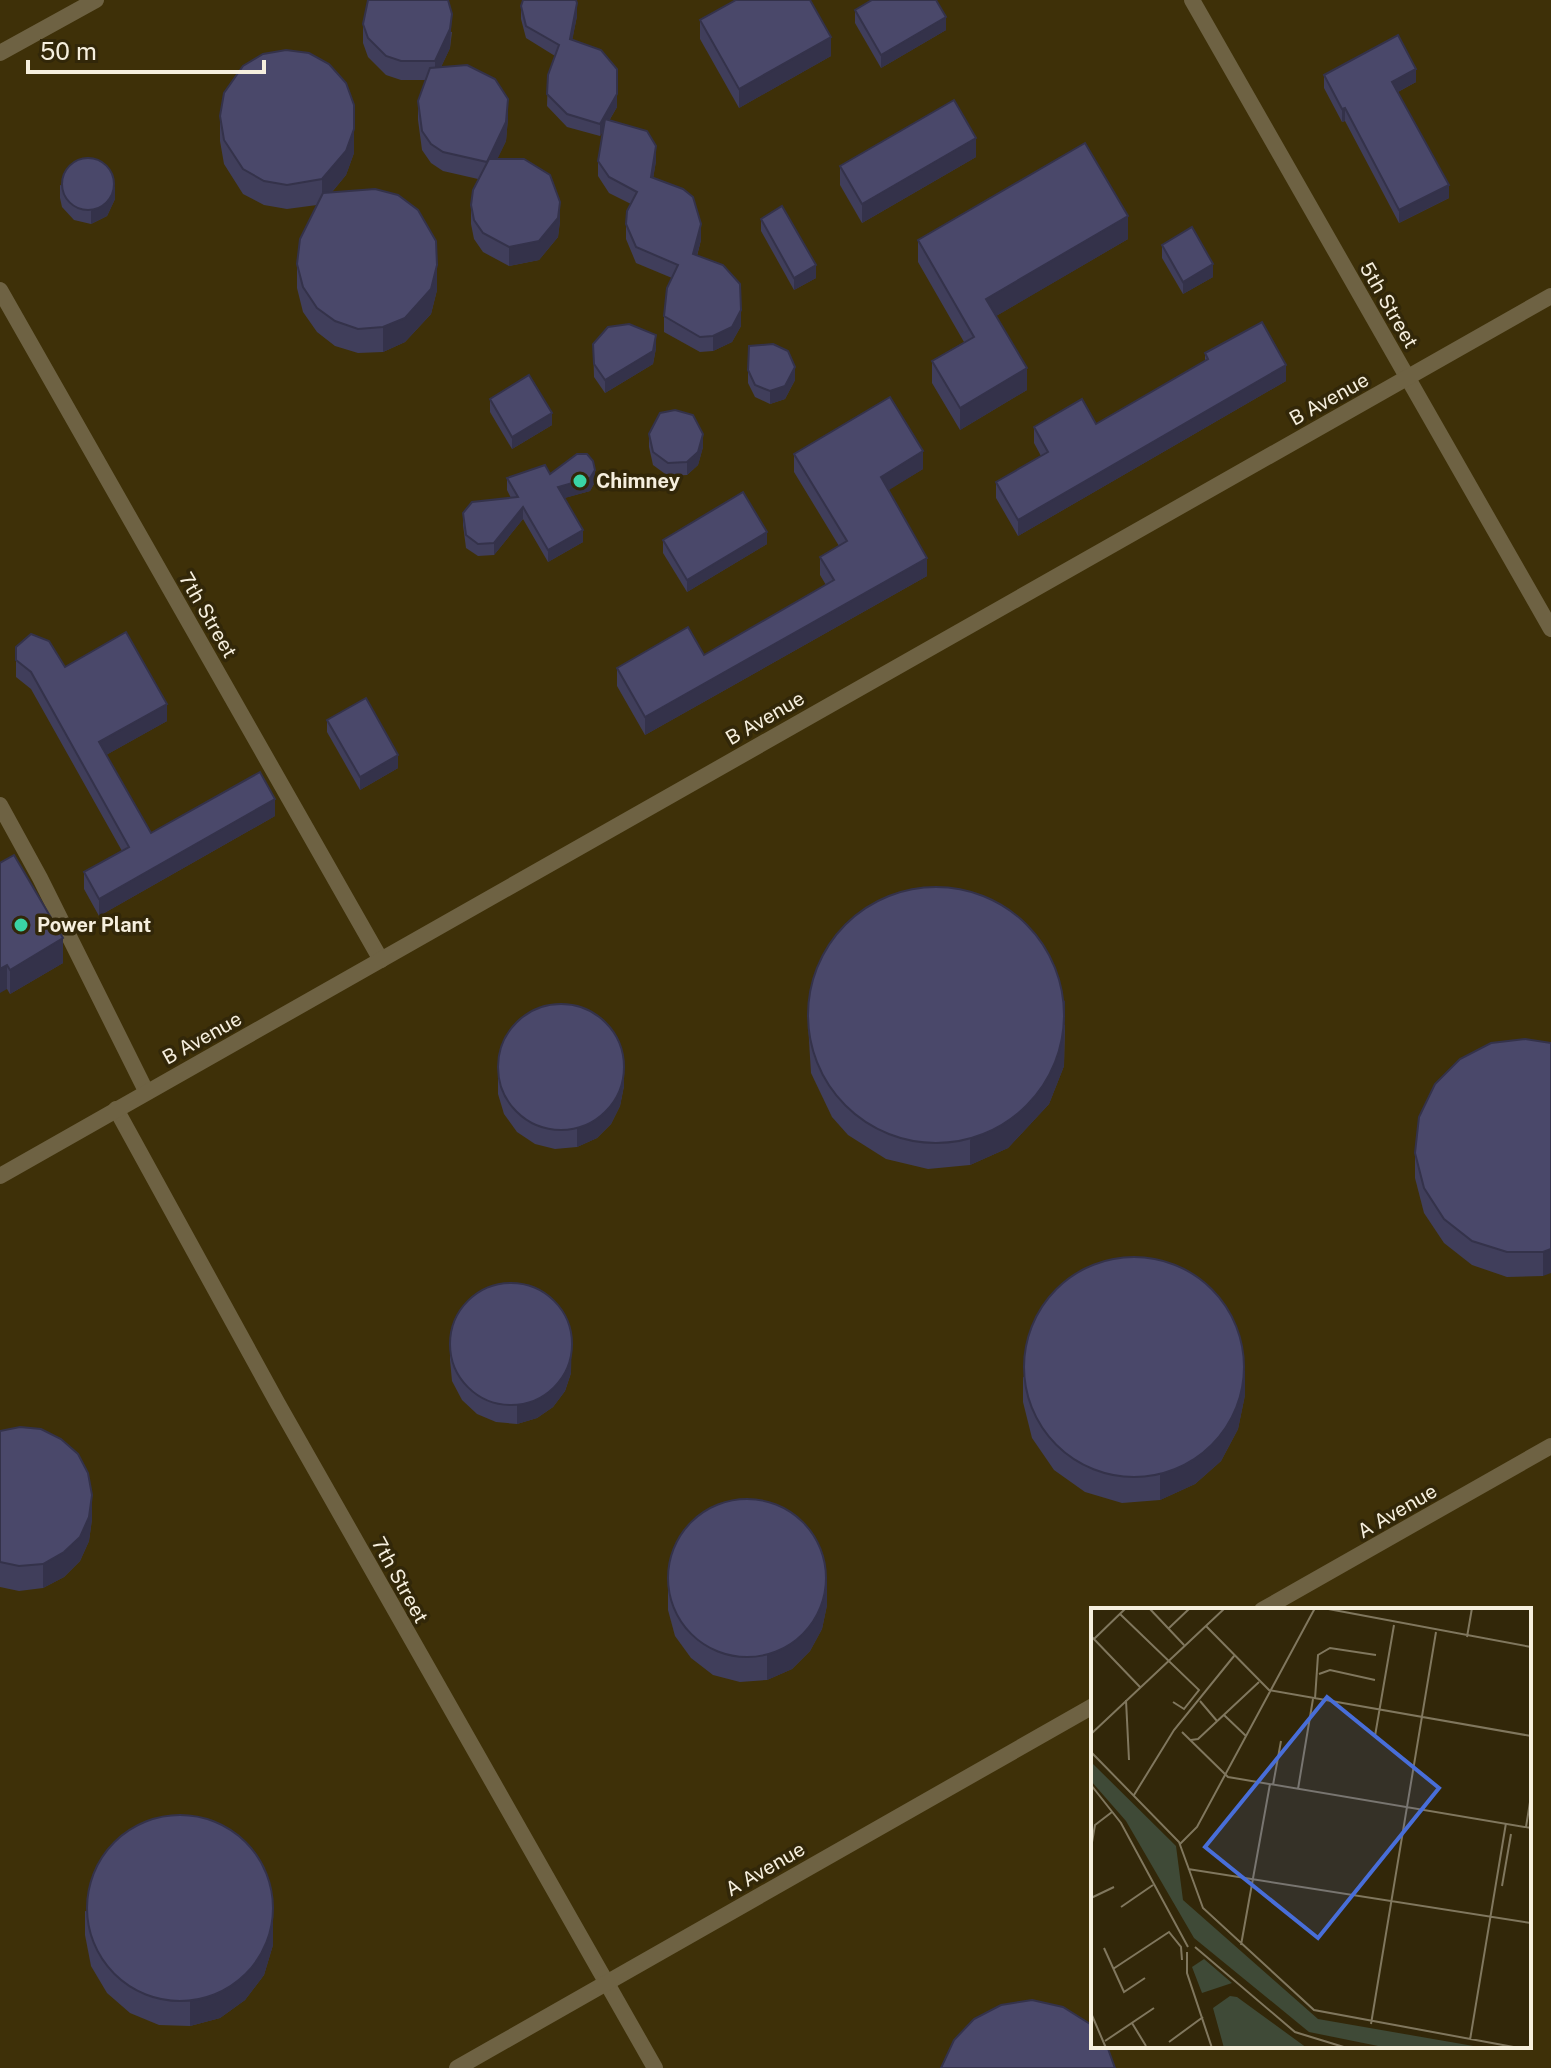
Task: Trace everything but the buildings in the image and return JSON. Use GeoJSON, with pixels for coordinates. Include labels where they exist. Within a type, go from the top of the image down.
{"type":"FeatureCollection","features":[{"type":"Feature","properties":{"kind":"lane"},"geometry":{"type":"LineString","coordinates":[[0,53],[96,0]]}},
{"type":"Feature","properties":{"kind":"lane","name":"5th Street"},"geometry":{"type":"LineString","coordinates":[[1192,0],[1551,629]]}},
{"type":"Feature","properties":{"kind":"lane","name":"7th Street"},"geometry":{"type":"LineString","coordinates":[[0,290],[381,960]]}},
{"type":"Feature","properties":{"kind":"lane","name":"B Avenue"},"geometry":{"type":"LineString","coordinates":[[0,1176],[1551,296]]}},
{"type":"Feature","properties":{"kind":"lane"},"geometry":{"type":"LineString","coordinates":[[0,805],[40,878],[146,1091]]}},
{"type":"Feature","properties":{"kind":"lane","name":"7th Street"},"geometry":{"type":"LineString","coordinates":[[116,1109],[655,2068]]}},
{"type":"Feature","properties":{"kind":"lane","name":"A Avenue"},"geometry":{"type":"LineString","coordinates":[[1266,1608],[1551,1446]]}},
{"type":"Feature","properties":{"kind":"lane","name":"A Avenue"},"geometry":{"type":"LineString","coordinates":[[457,2068],[1091,1707]]}},
{"type":"Feature","properties":{"kind":"shaded area"},"geometry":{"type":"Polygon","coordinates":[[[0,0],[1551,0],[1551,2068],[0,2068],[0,0]]]}},
{"type":"Feature","properties":{"kind":"place","name":"Chimney"},"geometry":{"type":"Point","coordinates":[580,481]}},
{"type":"Feature","properties":{"kind":"place","name":"Power Plant"},"geometry":{"type":"Point","coordinates":[21,925]}}]}
